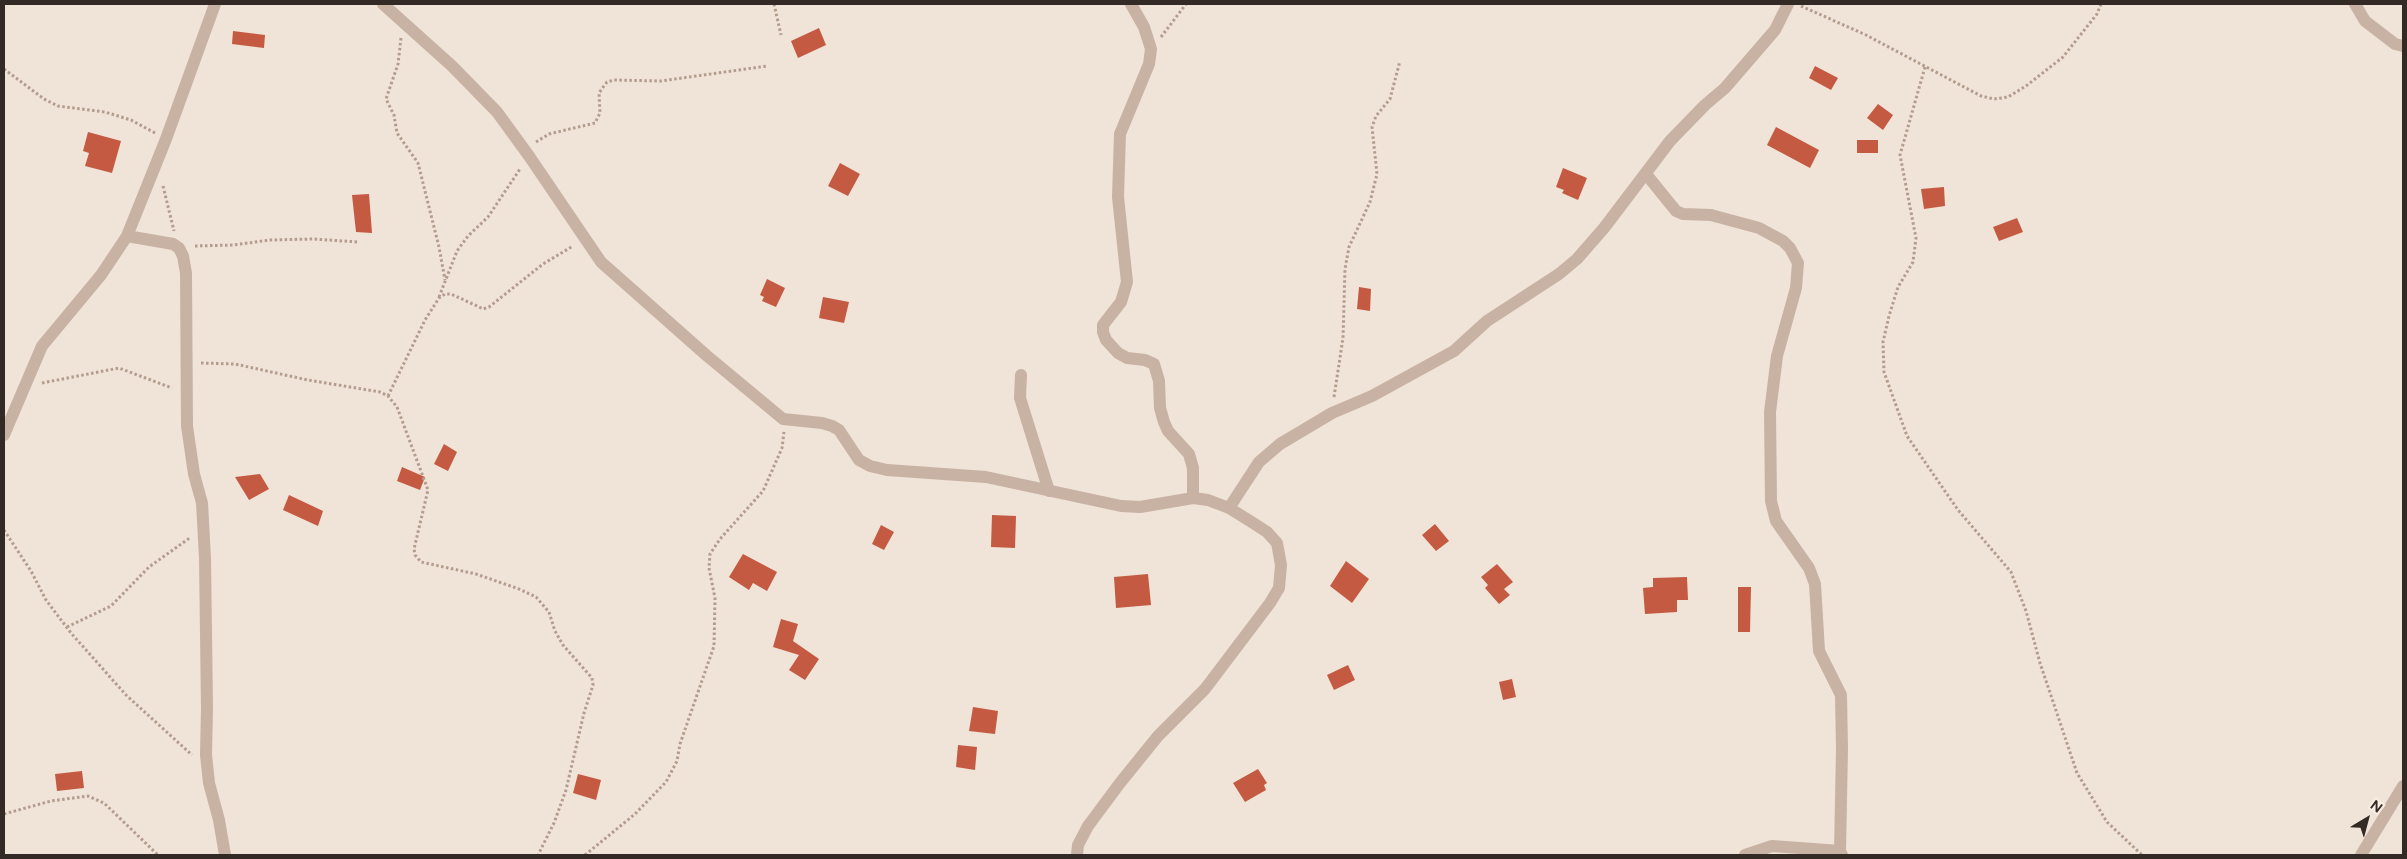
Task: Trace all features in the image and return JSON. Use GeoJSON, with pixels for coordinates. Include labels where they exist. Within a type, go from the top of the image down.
{"type":"FeatureCollection","features":[{"type":"Feature","properties":{"kind":"street"},"geometry":{"type":"LineString","coordinates":[[4,435],[42,346],[101,275],[127,236],[166,139],[215,4]]}},
{"type":"Feature","properties":{"kind":"street"},"geometry":{"type":"LineString","coordinates":[[383,4],[452,66],[497,112],[527,152],[601,262],[706,355],[783,419],[822,423],[832,426],[839,430],[859,460],[870,466],[887,470],[986,477],[1121,506],[1140,507],[1193,498],[1208,500],[1229,508],[1267,532],[1277,543],[1281,565],[1278,588],[1205,690],[1158,736],[1088,826],[1078,845],[1077,855]]}},
{"type":"Feature","properties":{"kind":"street"},"geometry":{"type":"LineString","coordinates":[[1131,4],[1144,27],[1151,49],[1149,64],[1120,134],[1118,197],[1127,282],[1121,302],[1103,325],[1106,340],[1118,353],[1127,358],[1145,360],[1154,364],[1159,381],[1160,408],[1164,422],[1168,431],[1189,454],[1193,468],[1193,498]]}},
{"type":"Feature","properties":{"kind":"street"},"geometry":{"type":"LineString","coordinates":[[1229,508],[1259,462],[1280,444],[1332,413],[1372,396],[1454,351],[1488,321],[1559,274],[1577,259],[1646,174],[1670,141],[1705,105],[1725,88],[1775,30],[1788,4]]}},
{"type":"Feature","properties":{"kind":"street"},"geometry":{"type":"LineString","coordinates":[[2355,4],[2365,21],[2395,44],[2403,46]]}},
{"type":"Feature","properties":{"kind":"street"},"geometry":{"type":"LineString","coordinates":[[1646,174],[1676,211],[1684,214],[1711,215],[1758,228],[1783,241],[1790,248],[1798,263],[1796,288],[1777,356],[1770,412],[1771,501],[1776,521],[1809,568],[1815,584],[1819,651],[1841,695],[1841,853],[1772,846],[1745,855]]}},
{"type":"Feature","properties":{"kind":"street"},"geometry":{"type":"LineString","coordinates":[[127,236],[173,244],[179,248],[186,273],[188,363],[185,392],[187,426],[194,474],[202,503],[208,769],[225,855]]}},
{"type":"Feature","properties":{"kind":"street"},"geometry":{"type":"LineString","coordinates":[[1021,374],[1020,398],[1049,491]]}},
{"type":"Feature","properties":{"kind":"street"},"geometry":{"type":"LineString","coordinates":[[2361,855],[2403,786]]}},
{"type":"Feature","properties":{"kind":"path"},"geometry":{"type":"LineString","coordinates":[[774,4],[781,35]]}},
{"type":"Feature","properties":{"kind":"path"},"geometry":{"type":"LineString","coordinates":[[1151,49],[1186,4]]}},
{"type":"Feature","properties":{"kind":"path"},"geometry":{"type":"LineString","coordinates":[[1796,4],[1866,35],[1980,96],[1994,99],[2008,97],[2063,58],[2097,14],[2101,4]]}},
{"type":"Feature","properties":{"kind":"path"},"geometry":{"type":"LineString","coordinates":[[403,22],[398,64],[386,99],[394,115],[397,133],[418,162],[439,247],[445,280]]}},
{"type":"Feature","properties":{"kind":"path"},"geometry":{"type":"LineString","coordinates":[[1332,413],[1343,338],[1346,262],[1349,247],[1370,202],[1377,174],[1372,127],[1376,116],[1390,99],[1400,61]]}},
{"type":"Feature","properties":{"kind":"path"},"geometry":{"type":"LineString","coordinates":[[388,396],[425,320],[439,298],[456,251],[468,236],[488,217],[527,152],[548,134],[594,123],[600,113],[599,93],[607,82],[614,80],[661,81],[767,66]]}},
{"type":"Feature","properties":{"kind":"path"},"geometry":{"type":"LineString","coordinates":[[1925,66],[1900,155],[1916,238],[1913,262],[1898,287],[1890,316],[1884,342],[1884,372],[1907,436],[1958,510],[2011,572],[2026,611],[2040,663],[2077,773],[2106,822],[2142,855]]}},
{"type":"Feature","properties":{"kind":"path"},"geometry":{"type":"LineString","coordinates":[[4,69],[44,99],[58,106],[105,112],[131,120],[166,139]]}},
{"type":"Feature","properties":{"kind":"path"},"geometry":{"type":"LineString","coordinates":[[157,160],[179,248],[232,245],[270,240],[313,239],[358,242]]}},
{"type":"Feature","properties":{"kind":"path"},"geometry":{"type":"LineString","coordinates":[[439,298],[451,294],[483,309],[489,307],[543,264],[584,238]]}},
{"type":"Feature","properties":{"kind":"path"},"geometry":{"type":"LineString","coordinates":[[188,363],[235,364],[308,380],[380,392],[388,396],[397,408],[428,490],[414,550],[415,555],[421,562],[476,574],[536,597],[549,612],[555,631],[563,645],[592,678],[593,685],[566,790],[554,823],[538,855]]}},
{"type":"Feature","properties":{"kind":"path"},"geometry":{"type":"LineString","coordinates":[[22,394],[37,384],[85,376],[110,368],[132,372],[185,392]]}},
{"type":"Feature","properties":{"kind":"path"},"geometry":{"type":"LineString","coordinates":[[585,855],[635,814],[666,782],[677,761],[680,744],[714,646],[715,598],[708,568],[710,554],[720,539],[763,491],[782,448],[783,419]]}},
{"type":"Feature","properties":{"kind":"path"},"geometry":{"type":"LineString","coordinates":[[67,627],[111,606],[149,567],[203,528]]}},
{"type":"Feature","properties":{"kind":"path"},"geometry":{"type":"LineString","coordinates":[[4,530],[31,571],[46,600],[67,627],[126,695],[208,769]]}},
{"type":"Feature","properties":{"kind":"path"},"geometry":{"type":"LineString","coordinates":[[4,814],[51,801],[88,796],[104,803],[158,855]]}},
{"type":"Feature","properties":{"kind":"building"},"geometry":{"type":"Polygon","coordinates":[[[819,28],[826,45],[798,58],[791,41],[819,28]]]}},
{"type":"Feature","properties":{"kind":"building"},"geometry":{"type":"Polygon","coordinates":[[[233,31],[265,35],[264,48],[232,44],[233,31]]]}},
{"type":"Feature","properties":{"kind":"building"},"geometry":{"type":"Polygon","coordinates":[[[1815,66],[1838,78],[1831,90],[1809,78],[1815,66]]]}},
{"type":"Feature","properties":{"kind":"building"},"geometry":{"type":"Polygon","coordinates":[[[1878,104],[1893,115],[1883,130],[1867,118],[1878,104]]]}},
{"type":"Feature","properties":{"kind":"building"},"geometry":{"type":"Polygon","coordinates":[[[1776,127],[1819,150],[1810,168],[1767,145],[1776,127]]]}},
{"type":"Feature","properties":{"kind":"building"},"geometry":{"type":"Polygon","coordinates":[[[88,132],[121,141],[112,173],[85,166],[89,153],[83,151],[88,132]]]}},
{"type":"Feature","properties":{"kind":"building"},"geometry":{"type":"Polygon","coordinates":[[[1857,140],[1878,140],[1878,153],[1857,153],[1857,140]]]}},
{"type":"Feature","properties":{"kind":"building"},"geometry":{"type":"Polygon","coordinates":[[[840,163],[860,174],[848,196],[828,186],[840,163]]]}},
{"type":"Feature","properties":{"kind":"building"},"geometry":{"type":"Polygon","coordinates":[[[1563,168],[1587,178],[1578,200],[1562,193],[1564,190],[1556,187],[1563,168]]]}},
{"type":"Feature","properties":{"kind":"building"},"geometry":{"type":"Polygon","coordinates":[[[1944,187],[1945,206],[1924,209],[1921,189],[1944,187]]]}},
{"type":"Feature","properties":{"kind":"building"},"geometry":{"type":"Polygon","coordinates":[[[369,194],[372,233],[356,232],[352,195],[369,194]]]}},
{"type":"Feature","properties":{"kind":"building"},"geometry":{"type":"Polygon","coordinates":[[[2017,218],[2023,232],[1999,241],[1993,227],[2017,218]]]}},
{"type":"Feature","properties":{"kind":"building"},"geometry":{"type":"Polygon","coordinates":[[[767,279],[785,288],[776,307],[762,301],[764,297],[760,295],[767,279]]]}},
{"type":"Feature","properties":{"kind":"building"},"geometry":{"type":"Polygon","coordinates":[[[1359,287],[1371,289],[1370,311],[1357,309],[1359,287]]]}},
{"type":"Feature","properties":{"kind":"building"},"geometry":{"type":"Polygon","coordinates":[[[823,297],[849,302],[844,323],[819,318],[823,297]]]}},
{"type":"Feature","properties":{"kind":"building"},"geometry":{"type":"Polygon","coordinates":[[[444,444],[457,452],[448,471],[434,464],[444,444]]]}},
{"type":"Feature","properties":{"kind":"building"},"geometry":{"type":"Polygon","coordinates":[[[402,467],[425,477],[420,490],[397,481],[402,467]]]}},
{"type":"Feature","properties":{"kind":"building"},"geometry":{"type":"Polygon","coordinates":[[[260,474],[269,489],[249,500],[235,477],[260,474]]]}},
{"type":"Feature","properties":{"kind":"building"},"geometry":{"type":"Polygon","coordinates":[[[289,495],[323,511],[318,526],[283,510],[289,495]]]}},
{"type":"Feature","properties":{"kind":"building"},"geometry":{"type":"Polygon","coordinates":[[[992,515],[1016,516],[1015,548],[991,547],[992,515]]]}},
{"type":"Feature","properties":{"kind":"building"},"geometry":{"type":"Polygon","coordinates":[[[1435,524],[1449,541],[1436,551],[1422,535],[1435,524]]]}},
{"type":"Feature","properties":{"kind":"building"},"geometry":{"type":"Polygon","coordinates":[[[881,525],[894,532],[884,550],[872,544],[881,525]]]}},
{"type":"Feature","properties":{"kind":"building"},"geometry":{"type":"Polygon","coordinates":[[[743,554],[777,572],[767,591],[753,583],[749,590],[729,577],[743,554]]]}},
{"type":"Feature","properties":{"kind":"building"},"geometry":{"type":"Polygon","coordinates":[[[1346,561],[1369,579],[1352,603],[1330,586],[1346,561]]]}},
{"type":"Feature","properties":{"kind":"building"},"geometry":{"type":"Polygon","coordinates":[[[1497,564],[1513,582],[1504,589],[1510,595],[1499,604],[1485,588],[1488,585],[1481,577],[1497,564]]]}},
{"type":"Feature","properties":{"kind":"building"},"geometry":{"type":"Polygon","coordinates":[[[1148,574],[1151,605],[1116,608],[1114,577],[1148,574]]]}},
{"type":"Feature","properties":{"kind":"building"},"geometry":{"type":"Polygon","coordinates":[[[1687,577],[1688,600],[1677,600],[1677,612],[1645,614],[1643,588],[1653,587],[1653,578],[1687,577]]]}},
{"type":"Feature","properties":{"kind":"building"},"geometry":{"type":"Polygon","coordinates":[[[1738,587],[1751,587],[1750,632],[1738,632],[1738,587]]]}},
{"type":"Feature","properties":{"kind":"building"},"geometry":{"type":"Polygon","coordinates":[[[781,619],[798,624],[793,641],[819,659],[805,680],[789,670],[799,655],[773,647],[781,619]]]}},
{"type":"Feature","properties":{"kind":"building"},"geometry":{"type":"Polygon","coordinates":[[[1348,665],[1355,680],[1334,690],[1327,675],[1348,665]]]}},
{"type":"Feature","properties":{"kind":"building"},"geometry":{"type":"Polygon","coordinates":[[[1512,679],[1516,697],[1503,700],[1499,682],[1512,679]]]}},
{"type":"Feature","properties":{"kind":"building"},"geometry":{"type":"Polygon","coordinates":[[[973,707],[998,711],[995,734],[969,731],[973,707]]]}},
{"type":"Feature","properties":{"kind":"building"},"geometry":{"type":"Polygon","coordinates":[[[958,745],[977,747],[975,770],[956,767],[958,745]]]}},
{"type":"Feature","properties":{"kind":"building"},"geometry":{"type":"Polygon","coordinates":[[[1258,769],[1267,783],[1264,785],[1266,790],[1245,802],[1233,783],[1258,769]]]}},
{"type":"Feature","properties":{"kind":"building"},"geometry":{"type":"Polygon","coordinates":[[[82,771],[84,788],[57,791],[55,774],[82,771]]]}},
{"type":"Feature","properties":{"kind":"building"},"geometry":{"type":"Polygon","coordinates":[[[578,774],[601,780],[596,800],[573,793],[578,774]]]}}]}
